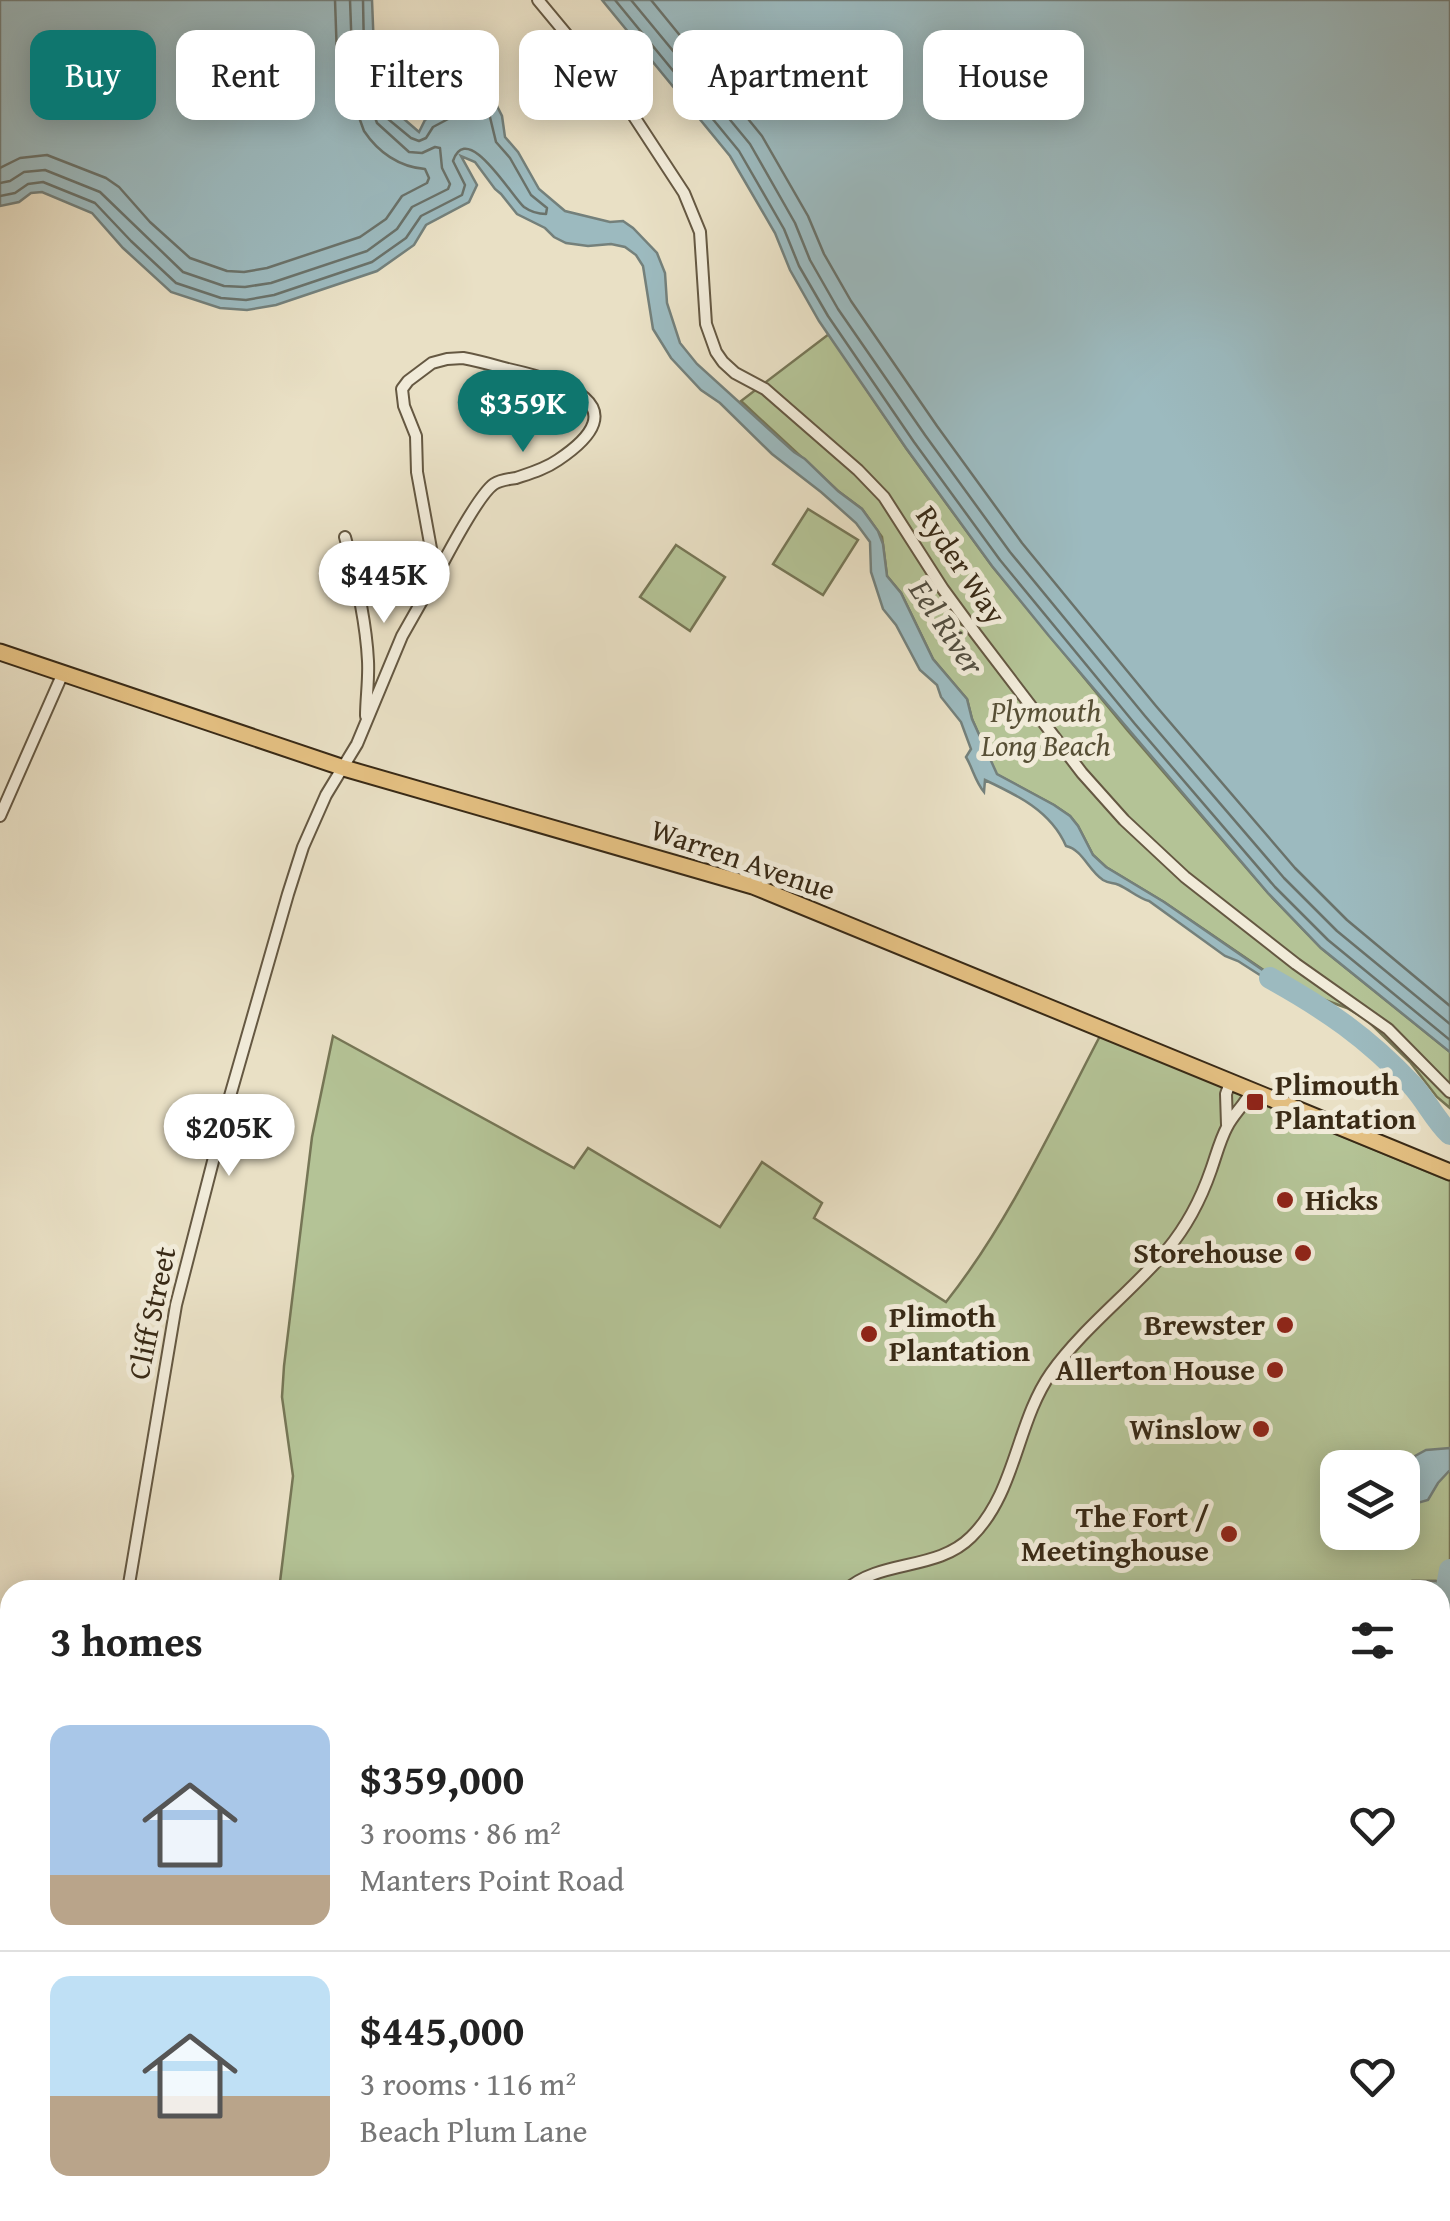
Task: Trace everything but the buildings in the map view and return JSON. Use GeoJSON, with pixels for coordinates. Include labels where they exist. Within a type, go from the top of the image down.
{"type":"FeatureCollection","features":[{"type":"Feature","properties":{"kind":"main road","name":"Warren Avenue"},"geometry":{"type":"LineString","coordinates":[[0,652],[344,768],[752,886],[1450,1172]]}},
{"type":"Feature","properties":{"kind":"street","name":"Ryder Way"},"geometry":{"type":"LineString","coordinates":[[538,0],[631,112],[690,204],[702,245],[706,324],[723,362],[764,389],[884,497],[942,589],[1082,773],[1124,820],[1185,877],[1296,964],[1388,1029],[1450,1092]]}},
{"type":"Feature","properties":{"kind":"street","name":"Cliff Street"},"geometry":{"type":"LineString","coordinates":[[130,1580],[170,1331],[224,1118],[298,862],[326,795],[366,722],[402,636],[436,576],[464,526],[493,484],[541,470],[582,441],[594,417],[592,405],[584,395],[544,376],[455,358],[432,363],[404,385],[402,399],[416,436],[417,472],[436,576]]}},
{"type":"Feature","properties":{"kind":"street"},"geometry":{"type":"LineString","coordinates":[[345,537],[367,648],[366,722]]}},
{"type":"Feature","properties":{"kind":"street"},"geometry":{"type":"LineString","coordinates":[[0,816],[63,673]]}},
{"type":"Feature","properties":{"kind":"street"},"geometry":{"type":"LineString","coordinates":[[1227,1126],[1226,1094],[1230,1080]]}},
{"type":"Feature","properties":{"kind":"street"},"geometry":{"type":"LineString","coordinates":[[861,1580],[946,1555],[978,1528],[1006,1482],[1034,1406],[1051,1373],[1184,1228],[1227,1126],[1247,1102],[1252,1089]]}},
{"type":"Feature","properties":{"kind":"green space","name":"Plymouth Long Beach"},"geometry":{"type":"Polygon","coordinates":[[[829,334],[992,566],[1268,893],[1321,948],[1450,1052],[1450,1108],[1367,1020],[1268,973],[1106,867],[1093,855],[1070,816],[996,774],[967,699],[933,659],[901,593],[887,576],[882,537],[862,509],[741,401],[829,334]]]}},
{"type":"Feature","properties":{"kind":"green space"},"geometry":{"type":"Polygon","coordinates":[[[808,509],[858,540],[823,595],[773,564],[808,509]]]}},
{"type":"Feature","properties":{"kind":"green space"},"geometry":{"type":"Polygon","coordinates":[[[676,545],[725,577],[690,631],[640,597],[676,545]]]}},
{"type":"Feature","properties":{"kind":"green space","name":"Plimoth Plantation"},"geometry":{"type":"Polygon","coordinates":[[[333,1036],[574,1168],[588,1148],[720,1227],[762,1162],[822,1203],[814,1218],[946,1302],[1010,1207],[1100,1036],[1450,1181],[1450,1580],[280,1580],[293,1476],[282,1397],[312,1137],[333,1036]]]}},
{"type":"Feature","properties":{"kind":"water"},"geometry":{"type":"Polygon","coordinates":[[[0,0],[372,0],[373,30],[335,30],[335,120],[405,120],[419,132],[425,120],[499,120],[499,110],[505,137],[539,189],[565,211],[610,222],[623,221],[633,228],[657,253],[680,343],[697,364],[862,509],[878,531],[887,576],[901,593],[933,659],[967,699],[997,774],[1070,816],[1093,855],[1106,867],[1296,993],[1225,956],[1149,901],[1103,880],[1077,852],[1066,846],[1052,823],[1021,798],[985,780],[984,792],[966,757],[971,749],[961,722],[941,697],[937,685],[920,670],[883,609],[871,572],[870,542],[856,523],[772,454],[671,358],[653,329],[643,266],[625,247],[566,243],[554,237],[517,214],[475,162],[461,156],[477,185],[469,202],[426,225],[414,245],[377,271],[276,305],[247,310],[220,308],[171,292],[92,213],[42,192],[0,206],[0,0]]]}},
{"type":"Feature","properties":{"kind":"water"},"geometry":{"type":"Polygon","coordinates":[[[602,0],[1450,0],[1450,1052],[1321,948],[1268,893],[992,566],[819,321],[790,270],[775,233],[730,156],[700,120],[903,120],[903,30],[673,30],[673,87],[653,62],[653,30],[627,30],[602,0]]]}},
{"type":"Feature","properties":{"kind":"water"},"geometry":{"type":"Polygon","coordinates":[[[1450,1448],[1450,1470],[1428,1500],[1420,1502],[1420,1453],[1450,1448]]]}},
{"type":"Feature","properties":{"kind":"waterway","name":"Eel River"},"geometry":{"type":"LineString","coordinates":[[1270,978],[1328,1013],[1379,1053],[1412,1085],[1450,1134]]}},
{"type":"Feature","properties":{"kind":"waterway","name":"Eel River"},"geometry":{"type":"LineString","coordinates":[[1448,1580],[1450,1570]]}},
{"type":"Feature","properties":{"kind":"place","name":"Plimouth Plantation"},"geometry":{"type":"Point","coordinates":[1255,1102]}},
{"type":"Feature","properties":{"kind":"place","name":"Hicks"},"geometry":{"type":"Point","coordinates":[1285,1200]}},
{"type":"Feature","properties":{"kind":"place","name":"Storehouse"},"geometry":{"type":"Point","coordinates":[1303,1253]}},
{"type":"Feature","properties":{"kind":"place","name":"Brewster"},"geometry":{"type":"Point","coordinates":[1285,1325]}},
{"type":"Feature","properties":{"kind":"place","name":"Plimoth Plantation"},"geometry":{"type":"Point","coordinates":[869,1334]}},
{"type":"Feature","properties":{"kind":"place","name":"Allerton House"},"geometry":{"type":"Point","coordinates":[1275,1370]}},
{"type":"Feature","properties":{"kind":"place","name":"Winslow"},"geometry":{"type":"Point","coordinates":[1261,1429]}},
{"type":"Feature","properties":{"kind":"place","name":"The Fort / Meetinghouse"},"geometry":{"type":"Point","coordinates":[1229,1534]}}]}
